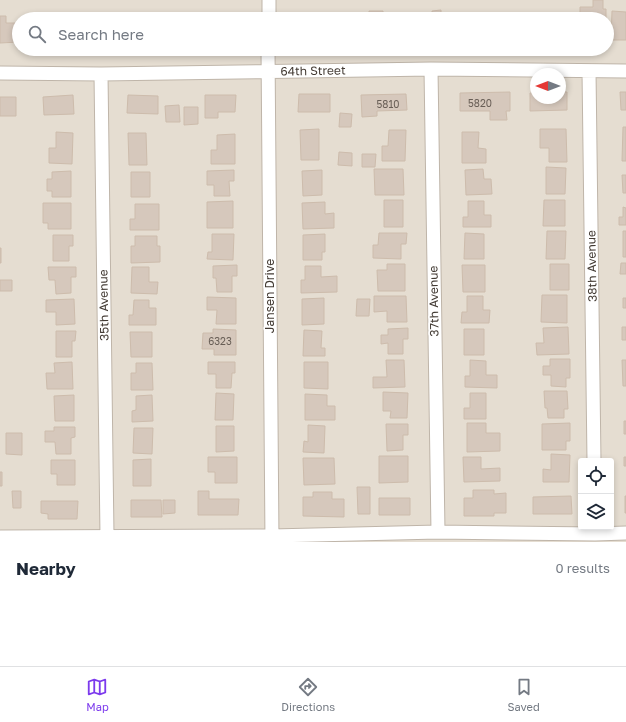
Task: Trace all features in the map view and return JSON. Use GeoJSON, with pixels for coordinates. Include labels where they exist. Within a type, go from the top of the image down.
{"type":"FeatureCollection","features":[{"type":"Feature","properties":{"kind":"street"},"geometry":{"type":"LineString","coordinates":[[269,0],[269,12]]}},
{"type":"Feature","properties":{"kind":"street","name":"Jansen Drive"},"geometry":{"type":"LineString","coordinates":[[268,56],[272,539]]}},
{"type":"Feature","properties":{"kind":"street","name":"64th Street"},"geometry":{"type":"LineString","coordinates":[[0,73],[101,74],[431,69],[626,71]]}},
{"type":"Feature","properties":{"kind":"street","name":"37th Avenue"},"geometry":{"type":"LineString","coordinates":[[431,69],[438,532]]}},
{"type":"Feature","properties":{"kind":"street","name":"38th Avenue"},"geometry":{"type":"LineString","coordinates":[[589,71],[594,458]]}},
{"type":"Feature","properties":{"kind":"street","name":"35th Avenue"},"geometry":{"type":"LineString","coordinates":[[101,74],[107,536]]}},
{"type":"Feature","properties":{"kind":"street"},"geometry":{"type":"LineString","coordinates":[[0,537],[107,536],[272,539],[438,532],[595,531],[626,533]]}},
{"type":"Feature","properties":{"kind":"shaded area"},"geometry":{"type":"Polygon","coordinates":[[[0,0],[626,0],[626,542],[0,542],[0,0]]]}},
{"type":"Feature","properties":{"kind":"building"},"geometry":{"type":"Polygon","coordinates":[[[593,0],[603,0],[603,9],[606,9],[606,12],[580,12],[580,7],[593,7],[593,0]]]}},
{"type":"Feature","properties":{"kind":"building"},"geometry":{"type":"Polygon","coordinates":[[[441,10],[441,12],[432,12],[441,10]]]}},
{"type":"Feature","properties":{"kind":"building"},"geometry":{"type":"Polygon","coordinates":[[[369,11],[383,11],[383,12],[369,11]]]}},
{"type":"Feature","properties":{"kind":"building"},"geometry":{"type":"Polygon","coordinates":[[[612,11],[626,12],[626,40],[614,40],[614,12],[612,11]]]}},
{"type":"Feature","properties":{"kind":"building"},"geometry":{"type":"Polygon","coordinates":[[[0,16],[6,16],[6,23],[12,23],[12,42],[0,43],[0,16]]]}},
{"type":"Feature","properties":{"kind":"building"},"geometry":{"type":"Polygon","coordinates":[[[510,92],[510,111],[506,111],[507,120],[490,120],[490,111],[460,111],[460,93],[510,92]]]}},
{"type":"Feature","properties":{"kind":"building"},"geometry":{"type":"Polygon","coordinates":[[[567,92],[567,110],[530,111],[530,104],[566,104],[567,92]]]}},
{"type":"Feature","properties":{"kind":"building"},"geometry":{"type":"Polygon","coordinates":[[[620,92],[626,92],[626,110],[621,110],[620,92]]]}},
{"type":"Feature","properties":{"kind":"building"},"geometry":{"type":"Polygon","coordinates":[[[299,94],[330,94],[330,112],[298,112],[299,94]]]}},
{"type":"Feature","properties":{"kind":"building"},"geometry":{"type":"Polygon","coordinates":[[[406,94],[407,110],[377,111],[377,116],[362,117],[361,95],[406,94]]]}},
{"type":"Feature","properties":{"kind":"building"},"geometry":{"type":"Polygon","coordinates":[[[73,95],[74,114],[44,115],[43,97],[73,95]]]}},
{"type":"Feature","properties":{"kind":"building"},"geometry":{"type":"Polygon","coordinates":[[[128,95],[158,96],[158,114],[127,113],[128,95]]]}},
{"type":"Feature","properties":{"kind":"building"},"geometry":{"type":"Polygon","coordinates":[[[205,95],[236,95],[235,112],[218,112],[218,118],[205,118],[205,95]]]}},
{"type":"Feature","properties":{"kind":"building"},"geometry":{"type":"Polygon","coordinates":[[[0,97],[16,97],[16,116],[0,116],[0,97]]]}},
{"type":"Feature","properties":{"kind":"building"},"geometry":{"type":"Polygon","coordinates":[[[179,105],[180,122],[166,122],[165,106],[179,105]]]}},
{"type":"Feature","properties":{"kind":"building"},"geometry":{"type":"Polygon","coordinates":[[[184,107],[198,107],[198,124],[184,125],[184,107]]]}},
{"type":"Feature","properties":{"kind":"building"},"geometry":{"type":"Polygon","coordinates":[[[340,113],[352,114],[351,127],[339,127],[340,113]]]}},
{"type":"Feature","properties":{"kind":"building"},"geometry":{"type":"Polygon","coordinates":[[[623,127],[626,127],[626,161],[622,161],[623,127]]]}},
{"type":"Feature","properties":{"kind":"building"},"geometry":{"type":"Polygon","coordinates":[[[319,129],[319,160],[301,160],[300,130],[319,129]]]}},
{"type":"Feature","properties":{"kind":"building"},"geometry":{"type":"Polygon","coordinates":[[[540,129],[566,129],[567,162],[549,162],[549,148],[540,148],[540,129]]]}},
{"type":"Feature","properties":{"kind":"building"},"geometry":{"type":"Polygon","coordinates":[[[389,130],[406,130],[405,161],[382,161],[382,146],[388,146],[389,130]]]}},
{"type":"Feature","properties":{"kind":"building"},"geometry":{"type":"Polygon","coordinates":[[[56,132],[73,133],[72,164],[49,163],[49,148],[56,148],[56,132]]]}},
{"type":"Feature","properties":{"kind":"building"},"geometry":{"type":"Polygon","coordinates":[[[462,132],[479,132],[478,148],[486,149],[486,163],[462,163],[462,132]]]}},
{"type":"Feature","properties":{"kind":"building"},"geometry":{"type":"Polygon","coordinates":[[[128,133],[146,133],[147,165],[129,165],[128,133]]]}},
{"type":"Feature","properties":{"kind":"building"},"geometry":{"type":"Polygon","coordinates":[[[235,134],[235,164],[211,164],[211,150],[217,150],[217,135],[235,134]]]}},
{"type":"Feature","properties":{"kind":"building"},"geometry":{"type":"Polygon","coordinates":[[[339,152],[352,153],[352,166],[338,165],[339,152]]]}},
{"type":"Feature","properties":{"kind":"building"},"geometry":{"type":"Polygon","coordinates":[[[362,154],[376,154],[375,167],[362,167],[362,154]]]}},
{"type":"Feature","properties":{"kind":"building"},"geometry":{"type":"Polygon","coordinates":[[[546,167],[566,168],[565,194],[546,194],[546,167]]]}},
{"type":"Feature","properties":{"kind":"building"},"geometry":{"type":"Polygon","coordinates":[[[374,169],[403,169],[404,195],[375,195],[374,169]]]}},
{"type":"Feature","properties":{"kind":"building"},"geometry":{"type":"Polygon","coordinates":[[[483,169],[484,179],[491,179],[492,194],[466,195],[465,170],[483,169]]]}},
{"type":"Feature","properties":{"kind":"building"},"geometry":{"type":"Polygon","coordinates":[[[234,170],[234,181],[229,181],[230,196],[214,196],[214,185],[207,185],[207,171],[234,170]]]}},
{"type":"Feature","properties":{"kind":"building"},"geometry":{"type":"Polygon","coordinates":[[[322,170],[322,195],[303,196],[302,171],[322,170]]]}},
{"type":"Feature","properties":{"kind":"building"},"geometry":{"type":"Polygon","coordinates":[[[71,171],[71,197],[52,197],[52,191],[47,191],[47,179],[52,179],[52,172],[71,171]]]}},
{"type":"Feature","properties":{"kind":"building"},"geometry":{"type":"Polygon","coordinates":[[[131,172],[150,172],[150,197],[131,197],[131,172]]]}},
{"type":"Feature","properties":{"kind":"building"},"geometry":{"type":"Polygon","coordinates":[[[622,175],[626,175],[626,193],[623,193],[622,175]]]}},
{"type":"Feature","properties":{"kind":"building"},"geometry":{"type":"Polygon","coordinates":[[[384,200],[403,200],[403,227],[384,227],[384,200]]]}},
{"type":"Feature","properties":{"kind":"building"},"geometry":{"type":"Polygon","coordinates":[[[544,200],[565,200],[565,226],[543,226],[544,200]]]}},
{"type":"Feature","properties":{"kind":"building"},"geometry":{"type":"Polygon","coordinates":[[[233,201],[233,228],[207,228],[207,202],[233,201]]]}},
{"type":"Feature","properties":{"kind":"building"},"geometry":{"type":"Polygon","coordinates":[[[468,201],[484,201],[484,215],[491,215],[491,227],[463,227],[463,217],[468,217],[468,201]]]}},
{"type":"Feature","properties":{"kind":"building"},"geometry":{"type":"Polygon","coordinates":[[[325,202],[325,214],[334,213],[334,228],[303,229],[302,203],[325,202]]]}},
{"type":"Feature","properties":{"kind":"building"},"geometry":{"type":"Polygon","coordinates":[[[43,203],[71,203],[71,229],[48,229],[48,223],[43,223],[43,203]]]}},
{"type":"Feature","properties":{"kind":"building"},"geometry":{"type":"Polygon","coordinates":[[[135,204],[159,204],[159,230],[130,230],[130,219],[135,219],[135,204]]]}},
{"type":"Feature","properties":{"kind":"building"},"geometry":{"type":"Polygon","coordinates":[[[623,207],[626,208],[626,225],[619,225],[619,217],[623,217],[623,207]]]}},
{"type":"Feature","properties":{"kind":"building"},"geometry":{"type":"Polygon","coordinates":[[[547,231],[566,231],[565,259],[546,259],[547,231]]]}},
{"type":"Feature","properties":{"kind":"building"},"geometry":{"type":"Polygon","coordinates":[[[623,231],[626,231],[626,257],[623,257],[623,231]]]}},
{"type":"Feature","properties":{"kind":"building"},"geometry":{"type":"Polygon","coordinates":[[[379,233],[407,233],[406,244],[401,244],[401,259],[373,258],[373,245],[378,245],[379,233]]]}},
{"type":"Feature","properties":{"kind":"building"},"geometry":{"type":"Polygon","coordinates":[[[465,233],[484,234],[484,259],[464,259],[465,233]]]}},
{"type":"Feature","properties":{"kind":"building"},"geometry":{"type":"Polygon","coordinates":[[[212,234],[234,234],[233,260],[207,259],[208,252],[212,252],[212,234]]]}},
{"type":"Feature","properties":{"kind":"building"},"geometry":{"type":"Polygon","coordinates":[[[325,234],[325,252],[322,252],[322,260],[303,260],[303,235],[325,234]]]}},
{"type":"Feature","properties":{"kind":"building"},"geometry":{"type":"Polygon","coordinates":[[[53,235],[73,235],[73,246],[69,246],[69,261],[53,261],[53,235]]]}},
{"type":"Feature","properties":{"kind":"building"},"geometry":{"type":"Polygon","coordinates":[[[135,236],[157,236],[157,246],[160,246],[160,262],[131,263],[131,246],[135,246],[135,236]]]}},
{"type":"Feature","properties":{"kind":"building"},"geometry":{"type":"Polygon","coordinates":[[[1,248],[1,263],[0,263],[1,248]]]}},
{"type":"Feature","properties":{"kind":"building"},"geometry":{"type":"Polygon","coordinates":[[[621,263],[626,263],[626,274],[620,274],[621,263]]]}},
{"type":"Feature","properties":{"kind":"building"},"geometry":{"type":"Polygon","coordinates":[[[387,264],[405,264],[405,291],[378,291],[377,270],[387,270],[387,264]]]}},
{"type":"Feature","properties":{"kind":"building"},"geometry":{"type":"Polygon","coordinates":[[[550,264],[569,264],[569,290],[550,290],[550,264]]]}},
{"type":"Feature","properties":{"kind":"building"},"geometry":{"type":"Polygon","coordinates":[[[237,265],[237,276],[232,276],[232,292],[217,292],[216,278],[213,278],[213,266],[237,265]]]}},
{"type":"Feature","properties":{"kind":"building"},"geometry":{"type":"Polygon","coordinates":[[[462,265],[485,265],[485,292],[463,292],[462,265]]]}},
{"type":"Feature","properties":{"kind":"building"},"geometry":{"type":"Polygon","coordinates":[[[305,266],[321,266],[321,277],[337,276],[337,292],[301,293],[301,280],[305,280],[305,266]]]}},
{"type":"Feature","properties":{"kind":"building"},"geometry":{"type":"Polygon","coordinates":[[[48,267],[76,267],[76,277],[71,277],[71,293],[56,294],[55,280],[49,280],[48,267]]]}},
{"type":"Feature","properties":{"kind":"building"},"geometry":{"type":"Polygon","coordinates":[[[132,267],[149,267],[149,282],[158,282],[157,294],[131,293],[132,267]]]}},
{"type":"Feature","properties":{"kind":"building"},"geometry":{"type":"Polygon","coordinates":[[[0,280],[12,280],[12,291],[0,291],[0,280]]]}},
{"type":"Feature","properties":{"kind":"building"},"geometry":{"type":"Polygon","coordinates":[[[542,295],[567,295],[567,323],[541,322],[542,295]]]}},
{"type":"Feature","properties":{"kind":"building"},"geometry":{"type":"Polygon","coordinates":[[[374,296],[406,296],[407,322],[387,322],[387,311],[374,312],[374,296]]]}},
{"type":"Feature","properties":{"kind":"building"},"geometry":{"type":"Polygon","coordinates":[[[467,296],[483,296],[483,310],[490,310],[489,323],[461,323],[462,312],[467,312],[467,296]]]}},
{"type":"Feature","properties":{"kind":"building"},"geometry":{"type":"Polygon","coordinates":[[[207,297],[236,298],[236,324],[216,324],[217,310],[207,310],[207,297]]]}},
{"type":"Feature","properties":{"kind":"building"},"geometry":{"type":"Polygon","coordinates":[[[324,298],[324,324],[302,325],[302,299],[324,298]]]}},
{"type":"Feature","properties":{"kind":"building"},"geometry":{"type":"Polygon","coordinates":[[[623,298],[626,298],[626,308],[623,308],[623,298]]]}},
{"type":"Feature","properties":{"kind":"building"},"geometry":{"type":"Polygon","coordinates":[[[74,299],[75,324],[56,325],[56,312],[46,312],[46,300],[74,299]]]}},
{"type":"Feature","properties":{"kind":"building"},"geometry":{"type":"Polygon","coordinates":[[[357,299],[370,299],[369,316],[356,316],[357,299]]]}},
{"type":"Feature","properties":{"kind":"building"},"geometry":{"type":"Polygon","coordinates":[[[134,300],[149,300],[149,308],[156,308],[156,325],[129,325],[129,315],[133,315],[134,300]]]}},
{"type":"Feature","properties":{"kind":"building"},"geometry":{"type":"Polygon","coordinates":[[[568,327],[569,354],[537,355],[536,343],[544,343],[543,328],[568,327]]]}},
{"type":"Feature","properties":{"kind":"building"},"geometry":{"type":"Polygon","coordinates":[[[622,327],[626,327],[626,340],[622,340],[622,327]]]}},
{"type":"Feature","properties":{"kind":"building"},"geometry":{"type":"Polygon","coordinates":[[[408,328],[408,339],[403,339],[403,354],[388,354],[388,343],[381,344],[381,335],[388,335],[388,329],[408,328]]]}},
{"type":"Feature","properties":{"kind":"building"},"geometry":{"type":"Polygon","coordinates":[[[213,329],[236,330],[236,355],[214,355],[214,349],[202,349],[203,333],[213,333],[213,329]]]}},
{"type":"Feature","properties":{"kind":"building"},"geometry":{"type":"Polygon","coordinates":[[[464,329],[484,329],[484,355],[464,355],[464,329]]]}},
{"type":"Feature","properties":{"kind":"building"},"geometry":{"type":"Polygon","coordinates":[[[304,330],[322,331],[321,348],[325,348],[325,356],[303,356],[304,330]]]}},
{"type":"Feature","properties":{"kind":"building"},"geometry":{"type":"Polygon","coordinates":[[[56,331],[76,331],[75,341],[72,341],[72,357],[56,357],[56,331]]]}},
{"type":"Feature","properties":{"kind":"building"},"geometry":{"type":"Polygon","coordinates":[[[130,332],[152,332],[152,357],[131,357],[130,332]]]}},
{"type":"Feature","properties":{"kind":"building"},"geometry":{"type":"Polygon","coordinates":[[[550,359],[570,359],[570,378],[566,378],[566,387],[551,386],[551,375],[543,375],[543,366],[550,366],[550,359]]]}},
{"type":"Feature","properties":{"kind":"building"},"geometry":{"type":"Polygon","coordinates":[[[386,360],[404,360],[405,387],[373,388],[373,377],[387,377],[386,360]]]}},
{"type":"Feature","properties":{"kind":"building"},"geometry":{"type":"Polygon","coordinates":[[[470,360],[486,361],[486,375],[497,375],[497,388],[465,387],[465,376],[470,376],[470,360]]]}},
{"type":"Feature","properties":{"kind":"building"},"geometry":{"type":"Polygon","coordinates":[[[622,360],[626,360],[626,386],[623,386],[622,360]]]}},
{"type":"Feature","properties":{"kind":"building"},"geometry":{"type":"Polygon","coordinates":[[[72,362],[73,389],[47,389],[46,373],[55,373],[54,363],[72,362]]]}},
{"type":"Feature","properties":{"kind":"building"},"geometry":{"type":"Polygon","coordinates":[[[208,362],[235,362],[235,373],[232,373],[231,388],[216,388],[216,374],[208,374],[208,362]]]}},
{"type":"Feature","properties":{"kind":"building"},"geometry":{"type":"Polygon","coordinates":[[[304,362],[328,362],[328,389],[304,388],[304,362]]]}},
{"type":"Feature","properties":{"kind":"building"},"geometry":{"type":"Polygon","coordinates":[[[136,363],[152,363],[153,390],[131,390],[131,373],[136,373],[136,363]]]}},
{"type":"Feature","properties":{"kind":"building"},"geometry":{"type":"Polygon","coordinates":[[[544,391],[567,391],[568,409],[564,409],[564,418],[548,418],[547,408],[545,408],[544,391]]]}},
{"type":"Feature","properties":{"kind":"building"},"geometry":{"type":"Polygon","coordinates":[[[383,392],[408,393],[407,418],[390,418],[391,411],[383,411],[383,392]]]}},
{"type":"Feature","properties":{"kind":"building"},"geometry":{"type":"Polygon","coordinates":[[[216,393],[234,394],[233,420],[215,420],[216,393]]]}},
{"type":"Feature","properties":{"kind":"building"},"geometry":{"type":"Polygon","coordinates":[[[470,393],[486,393],[486,419],[464,419],[464,408],[470,408],[470,393]]]}},
{"type":"Feature","properties":{"kind":"building"},"geometry":{"type":"Polygon","coordinates":[[[305,394],[327,395],[327,406],[335,406],[335,420],[305,420],[305,394]]]}},
{"type":"Feature","properties":{"kind":"building"},"geometry":{"type":"Polygon","coordinates":[[[74,395],[74,421],[55,421],[54,396],[74,395]]]}},
{"type":"Feature","properties":{"kind":"building"},"geometry":{"type":"Polygon","coordinates":[[[152,395],[153,421],[132,422],[132,411],[136,410],[136,396],[152,395]]]}},
{"type":"Feature","properties":{"kind":"building"},"geometry":{"type":"Polygon","coordinates":[[[624,421],[626,421],[626,434],[624,434],[624,421]]]}},
{"type":"Feature","properties":{"kind":"building"},"geometry":{"type":"Polygon","coordinates":[[[467,423],[486,423],[486,433],[500,433],[500,451],[467,452],[467,423]]]}},
{"type":"Feature","properties":{"kind":"building"},"geometry":{"type":"Polygon","coordinates":[[[570,423],[570,441],[566,441],[566,450],[542,450],[542,424],[570,423]]]}},
{"type":"Feature","properties":{"kind":"building"},"geometry":{"type":"Polygon","coordinates":[[[386,424],[408,424],[408,435],[403,435],[403,450],[387,451],[386,424]]]}},
{"type":"Feature","properties":{"kind":"building"},"geometry":{"type":"Polygon","coordinates":[[[308,425],[325,426],[324,453],[303,452],[304,441],[308,442],[308,425]]]}},
{"type":"Feature","properties":{"kind":"building"},"geometry":{"type":"Polygon","coordinates":[[[216,426],[234,426],[234,451],[216,452],[216,426]]]}},
{"type":"Feature","properties":{"kind":"building"},"geometry":{"type":"Polygon","coordinates":[[[54,427],[75,427],[75,437],[71,438],[71,454],[56,454],[55,442],[45,442],[45,431],[54,431],[54,427]]]}},
{"type":"Feature","properties":{"kind":"building"},"geometry":{"type":"Polygon","coordinates":[[[134,428],[153,428],[152,454],[133,453],[134,428]]]}},
{"type":"Feature","properties":{"kind":"building"},"geometry":{"type":"Polygon","coordinates":[[[6,433],[22,433],[22,455],[6,454],[6,433]]]}},
{"type":"Feature","properties":{"kind":"building"},"geometry":{"type":"Polygon","coordinates":[[[551,454],[570,455],[569,482],[543,482],[543,469],[551,470],[551,454]]]}},
{"type":"Feature","properties":{"kind":"building"},"geometry":{"type":"Polygon","coordinates":[[[379,456],[408,456],[408,482],[379,483],[379,456]]]}},
{"type":"Feature","properties":{"kind":"building"},"geometry":{"type":"Polygon","coordinates":[[[208,457],[237,457],[237,483],[215,483],[215,472],[208,472],[208,457]]]}},
{"type":"Feature","properties":{"kind":"building"},"geometry":{"type":"Polygon","coordinates":[[[463,457],[481,457],[481,469],[500,468],[500,481],[464,482],[463,457]]]}},
{"type":"Feature","properties":{"kind":"building"},"geometry":{"type":"Polygon","coordinates":[[[624,457],[626,457],[626,466],[624,466],[624,457]]]}},
{"type":"Feature","properties":{"kind":"building"},"geometry":{"type":"Polygon","coordinates":[[[303,458],[334,458],[335,484],[304,485],[303,458]]]}},
{"type":"Feature","properties":{"kind":"building"},"geometry":{"type":"Polygon","coordinates":[[[151,459],[151,486],[133,486],[133,460],[151,459]]]}},
{"type":"Feature","properties":{"kind":"building"},"geometry":{"type":"Polygon","coordinates":[[[51,460],[75,460],[75,485],[57,485],[57,474],[51,474],[51,460]]]}},
{"type":"Feature","properties":{"kind":"building"},"geometry":{"type":"Polygon","coordinates":[[[0,472],[2,472],[2,486],[0,486],[0,472]]]}},
{"type":"Feature","properties":{"kind":"building"},"geometry":{"type":"Polygon","coordinates":[[[357,487],[370,487],[370,514],[358,514],[357,487]]]}},
{"type":"Feature","properties":{"kind":"building"},"geometry":{"type":"Polygon","coordinates":[[[473,490],[494,490],[494,494],[506,493],[506,513],[494,513],[494,516],[464,516],[464,498],[473,498],[473,490]]]}},
{"type":"Feature","properties":{"kind":"building"},"geometry":{"type":"Polygon","coordinates":[[[12,491],[21,491],[21,508],[13,508],[12,491]]]}},
{"type":"Feature","properties":{"kind":"building"},"geometry":{"type":"Polygon","coordinates":[[[198,491],[209,491],[209,499],[239,499],[238,515],[198,515],[198,491]]]}},
{"type":"Feature","properties":{"kind":"building"},"geometry":{"type":"Polygon","coordinates":[[[313,492],[332,492],[332,499],[344,499],[344,517],[303,516],[303,497],[313,497],[313,492]]]}},
{"type":"Feature","properties":{"kind":"building"},"geometry":{"type":"Polygon","coordinates":[[[571,496],[572,514],[533,514],[533,497],[571,496]]]}},
{"type":"Feature","properties":{"kind":"building"},"geometry":{"type":"Polygon","coordinates":[[[626,496],[626,513],[625,513],[626,496]]]}},
{"type":"Feature","properties":{"kind":"building"},"geometry":{"type":"Polygon","coordinates":[[[379,498],[410,498],[410,515],[379,515],[379,498]]]}},
{"type":"Feature","properties":{"kind":"building"},"geometry":{"type":"Polygon","coordinates":[[[131,500],[161,500],[162,517],[131,517],[131,500]]]}},
{"type":"Feature","properties":{"kind":"building"},"geometry":{"type":"Polygon","coordinates":[[[163,500],[175,500],[175,513],[163,514],[163,500]]]}},
{"type":"Feature","properties":{"kind":"building"},"geometry":{"type":"Polygon","coordinates":[[[41,501],[78,501],[77,519],[48,519],[48,514],[41,513],[41,501]]]}}]}
